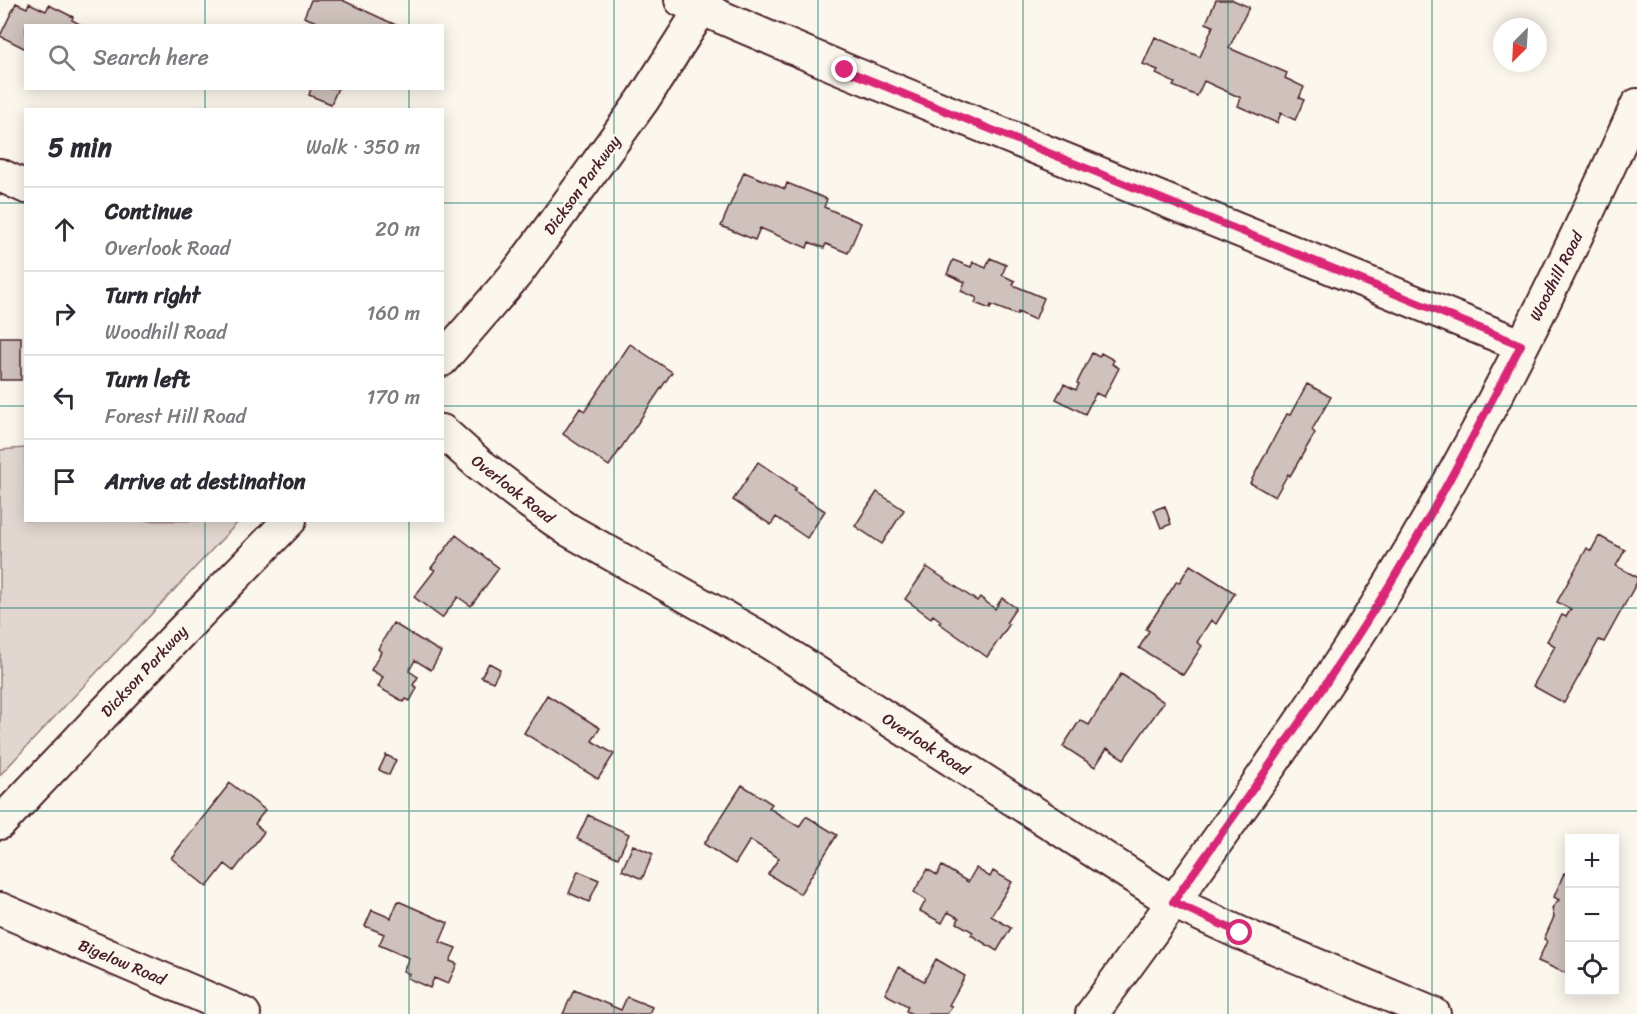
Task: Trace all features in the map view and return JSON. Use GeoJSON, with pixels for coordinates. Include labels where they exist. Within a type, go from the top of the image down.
{"type":"FeatureCollection","features":[{"type":"Feature","properties":{"kind":"street"},"geometry":{"type":"LineString","coordinates":[[697,3],[845,70],[1521,345]]}},
{"type":"Feature","properties":{"kind":"street","name":"Dickson Parkway"},"geometry":{"type":"LineString","coordinates":[[444,358],[517,273],[643,100],[697,3]]}},
{"type":"Feature","properties":{"kind":"street","name":"Woodhill Road"},"geometry":{"type":"LineString","coordinates":[[1092,1014],[1326,683],[1391,582],[1521,345],[1590,208],[1637,105]]}},
{"type":"Feature","properties":{"kind":"street"},"geometry":{"type":"LineString","coordinates":[[0,175],[24,186]]}},
{"type":"Feature","properties":{"kind":"street","name":"Overlook Road"},"geometry":{"type":"LineString","coordinates":[[444,433],[478,463],[567,529],[770,643],[1173,902],[1240,933],[1434,1014]]}},
{"type":"Feature","properties":{"kind":"street","name":"Dickson Parkway"},"geometry":{"type":"LineString","coordinates":[[0,824],[288,522]]}},
{"type":"Feature","properties":{"kind":"street","name":"Bigelow Road"},"geometry":{"type":"LineString","coordinates":[[0,909],[244,1014]]}},
{"type":"Feature","properties":{"kind":"shaded area"},"geometry":{"type":"Polygon","coordinates":[[[24,448],[24,522],[238,522],[0,775],[0,450],[24,448]]]}},
{"type":"Feature","properties":{"kind":"building"},"geometry":{"type":"Polygon","coordinates":[[[311,0],[342,0],[394,24],[321,24],[304,17],[311,0]]]}},
{"type":"Feature","properties":{"kind":"building"},"geometry":{"type":"Polygon","coordinates":[[[1216,0],[1233,0],[1249,7],[1229,48],[1287,73],[1285,78],[1304,87],[1299,98],[1304,100],[1295,120],[1281,113],[1277,123],[1238,106],[1241,98],[1204,81],[1197,96],[1173,86],[1175,83],[1156,74],[1158,70],[1143,64],[1155,37],[1200,57],[1213,26],[1206,23],[1216,0]]]}},
{"type":"Feature","properties":{"kind":"building"},"geometry":{"type":"Polygon","coordinates":[[[16,3],[27,8],[29,3],[46,11],[49,5],[73,17],[72,20],[79,24],[24,24],[24,48],[0,36],[16,3]]]}},
{"type":"Feature","properties":{"kind":"building"},"geometry":{"type":"Polygon","coordinates":[[[310,90],[337,90],[331,104],[309,95],[310,90]]]}},
{"type":"Feature","properties":{"kind":"building"},"geometry":{"type":"Polygon","coordinates":[[[744,172],[785,189],[787,183],[827,199],[824,207],[861,223],[848,253],[826,244],[824,248],[809,242],[807,248],[760,228],[755,240],[721,226],[744,172]]]}},
{"type":"Feature","properties":{"kind":"building"},"geometry":{"type":"Polygon","coordinates":[[[990,258],[1006,265],[1002,275],[1015,281],[1013,285],[1044,298],[1035,320],[1018,312],[1017,315],[991,305],[990,309],[975,303],[977,298],[961,291],[965,282],[947,274],[953,260],[971,267],[973,262],[986,268],[990,258]]]}},
{"type":"Feature","properties":{"kind":"building"},"geometry":{"type":"Polygon","coordinates":[[[0,337],[21,337],[21,380],[0,380],[0,337]]]}},
{"type":"Feature","properties":{"kind":"building"},"geometry":{"type":"Polygon","coordinates":[[[630,344],[672,372],[609,466],[563,434],[580,408],[585,411],[630,344]]]}},
{"type":"Feature","properties":{"kind":"building"},"geometry":{"type":"Polygon","coordinates":[[[1092,353],[1099,357],[1101,353],[1114,360],[1112,364],[1119,368],[1104,397],[1096,393],[1085,414],[1056,399],[1064,384],[1076,390],[1079,384],[1077,383],[1092,353]]]}},
{"type":"Feature","properties":{"kind":"building"},"geometry":{"type":"Polygon","coordinates":[[[1307,384],[1331,397],[1312,430],[1315,433],[1275,497],[1250,483],[1287,414],[1290,415],[1307,384]]]}},
{"type":"Feature","properties":{"kind":"building"},"geometry":{"type":"Polygon","coordinates":[[[758,462],[796,488],[794,491],[825,511],[807,538],[776,517],[771,525],[733,500],[758,462]]]}},
{"type":"Feature","properties":{"kind":"building"},"geometry":{"type":"Polygon","coordinates":[[[877,492],[904,510],[882,544],[855,526],[877,492]]]}},
{"type":"Feature","properties":{"kind":"building"},"geometry":{"type":"Polygon","coordinates":[[[1165,506],[1171,524],[1161,528],[1154,510],[1165,506]]]}},
{"type":"Feature","properties":{"kind":"building"},"geometry":{"type":"Polygon","coordinates":[[[456,535],[499,568],[471,606],[458,597],[442,618],[414,597],[435,570],[431,568],[456,535]]]}},
{"type":"Feature","properties":{"kind":"building"},"geometry":{"type":"Polygon","coordinates":[[[1599,536],[1625,550],[1616,566],[1637,577],[1637,582],[1604,642],[1599,640],[1564,703],[1533,686],[1555,646],[1547,641],[1562,615],[1566,617],[1571,609],[1557,602],[1587,548],[1591,551],[1599,536]]]}},
{"type":"Feature","properties":{"kind":"building"},"geometry":{"type":"Polygon","coordinates":[[[1190,565],[1235,593],[1216,624],[1211,620],[1197,642],[1202,646],[1183,675],[1139,648],[1149,631],[1146,629],[1190,565]]]}},
{"type":"Feature","properties":{"kind":"building"},"geometry":{"type":"Polygon","coordinates":[[[927,567],[977,601],[980,597],[995,609],[1002,598],[1016,608],[1006,623],[1009,625],[987,657],[939,623],[941,621],[933,615],[931,618],[905,599],[927,567]]]}},
{"type":"Feature","properties":{"kind":"building"},"geometry":{"type":"Polygon","coordinates":[[[393,623],[441,652],[431,670],[415,660],[409,671],[418,677],[413,685],[417,688],[410,701],[406,699],[404,702],[378,687],[383,677],[371,670],[381,652],[378,649],[393,623]]]}},
{"type":"Feature","properties":{"kind":"building"},"geometry":{"type":"Polygon","coordinates":[[[489,663],[500,669],[493,682],[481,677],[489,663]]]}},
{"type":"Feature","properties":{"kind":"building"},"geometry":{"type":"Polygon","coordinates":[[[1121,674],[1164,702],[1124,759],[1107,748],[1095,767],[1063,746],[1080,720],[1089,725],[1121,674]]]}},
{"type":"Feature","properties":{"kind":"building"},"geometry":{"type":"Polygon","coordinates":[[[547,695],[600,728],[592,741],[614,754],[598,779],[524,733],[547,695]]]}},
{"type":"Feature","properties":{"kind":"building"},"geometry":{"type":"Polygon","coordinates":[[[386,755],[396,760],[389,775],[379,770],[386,755]]]}},
{"type":"Feature","properties":{"kind":"building"},"geometry":{"type":"Polygon","coordinates":[[[230,783],[265,810],[255,824],[264,832],[234,871],[225,864],[207,887],[171,858],[230,783]]]}},
{"type":"Feature","properties":{"kind":"building"},"geometry":{"type":"Polygon","coordinates":[[[742,785],[772,804],[769,808],[799,827],[806,816],[837,835],[800,894],[768,874],[779,858],[750,840],[735,864],[704,844],[742,785]]]}},
{"type":"Feature","properties":{"kind":"building"},"geometry":{"type":"Polygon","coordinates":[[[588,815],[629,834],[618,858],[577,839],[588,815]]]}},
{"type":"Feature","properties":{"kind":"building"},"geometry":{"type":"Polygon","coordinates":[[[633,845],[653,854],[642,879],[622,870],[633,845]]]}},
{"type":"Feature","properties":{"kind":"building"},"geometry":{"type":"Polygon","coordinates":[[[942,866],[968,882],[976,868],[990,877],[993,871],[1012,882],[991,916],[1011,928],[997,951],[971,935],[973,932],[957,923],[959,918],[948,912],[942,923],[920,911],[926,900],[914,892],[927,869],[937,875],[942,866]]]}},
{"type":"Feature","properties":{"kind":"building"},"geometry":{"type":"Polygon","coordinates":[[[578,871],[599,880],[589,902],[569,893],[578,871]]]}},
{"type":"Feature","properties":{"kind":"building"},"geometry":{"type":"Polygon","coordinates":[[[1564,873],[1565,973],[1538,961],[1547,941],[1544,939],[1554,917],[1552,908],[1559,900],[1554,897],[1564,873]]]}},
{"type":"Feature","properties":{"kind":"building"},"geometry":{"type":"Polygon","coordinates":[[[398,901],[448,923],[440,942],[456,948],[450,961],[457,964],[448,984],[434,978],[430,988],[407,978],[409,974],[403,971],[409,958],[379,945],[384,934],[365,926],[372,910],[391,918],[398,901]]]}},
{"type":"Feature","properties":{"kind":"building"},"geometry":{"type":"Polygon","coordinates":[[[936,959],[965,976],[949,1005],[952,1006],[947,1014],[912,1014],[906,1011],[908,1006],[885,994],[899,967],[924,981],[936,959]]]}},
{"type":"Feature","properties":{"kind":"building"},"geometry":{"type":"Polygon","coordinates":[[[574,990],[621,1010],[627,997],[652,1007],[649,1014],[563,1014],[574,990]]]}},
{"type":"Feature","properties":{"kind":"route"},"geometry":{"type":"LineString","coordinates":[[845,70],[1521,345],[1474,435],[1391,582],[1326,683],[1173,902],[1240,933]]}}]}
